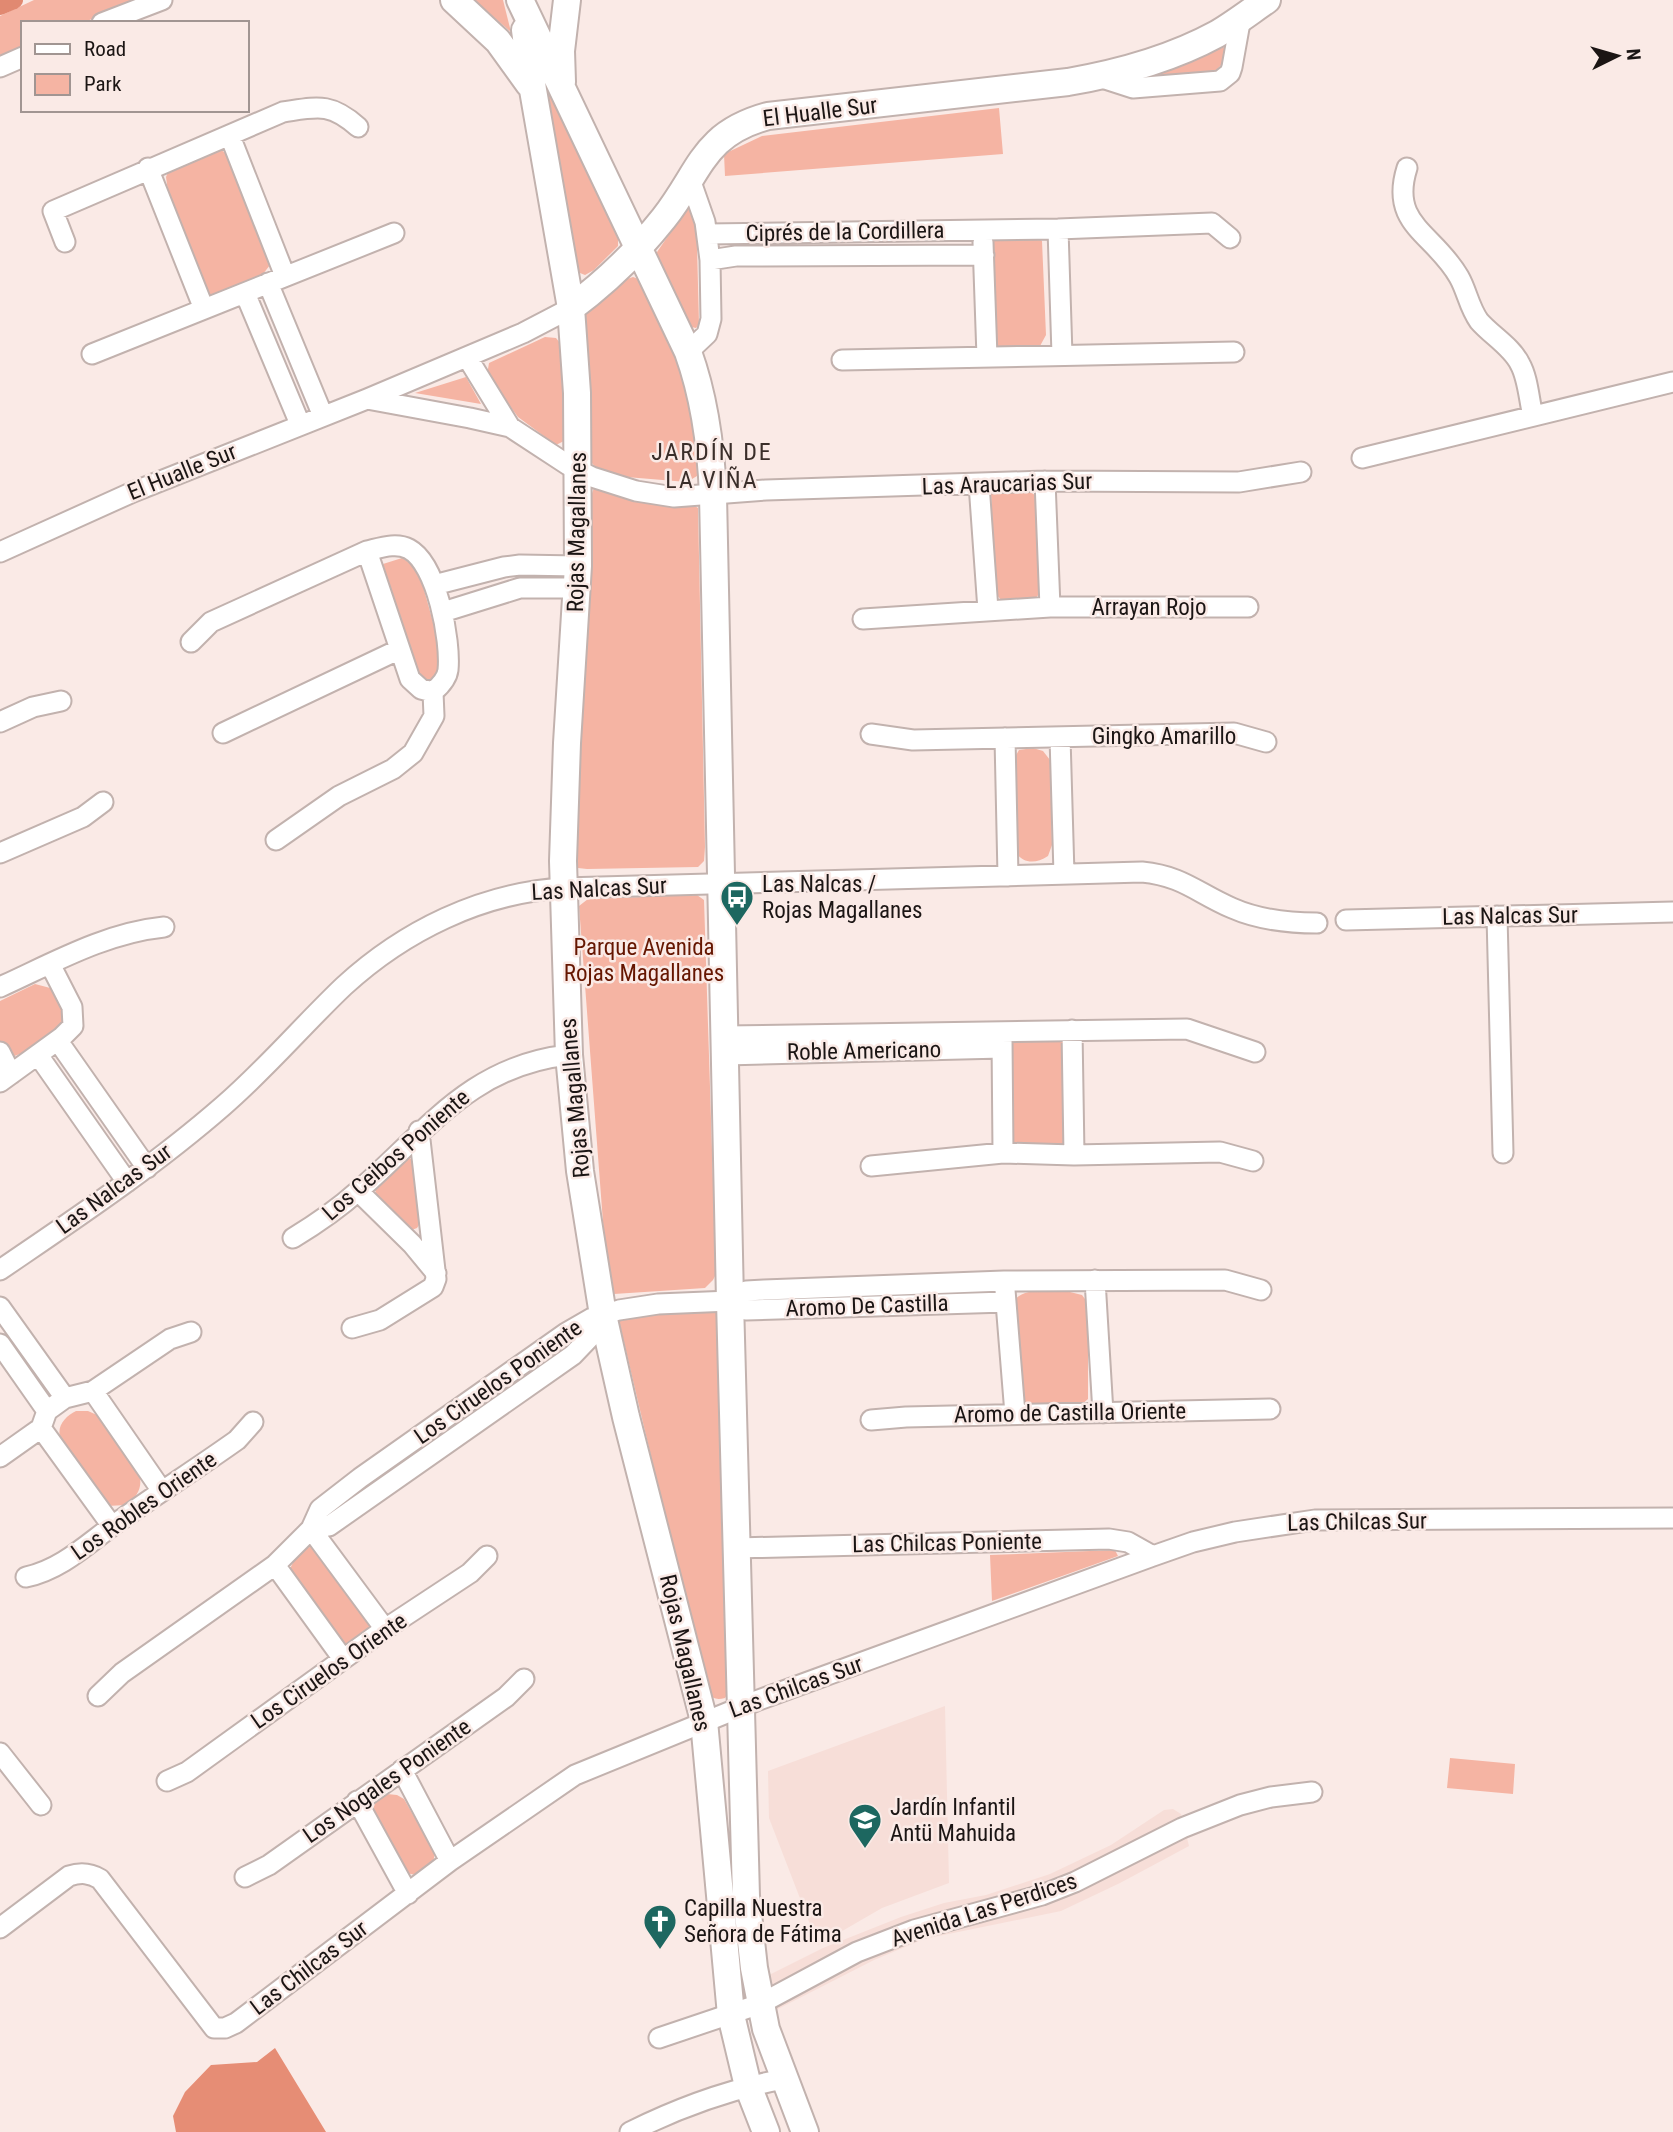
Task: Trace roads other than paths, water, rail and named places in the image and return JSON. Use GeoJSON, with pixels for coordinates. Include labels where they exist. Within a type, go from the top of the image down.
{"type":"FeatureCollection","features":[{"type":"Feature","properties":{"kind":"street"},"geometry":{"type":"LineString","coordinates":[[107,21],[162,0]]}},
{"type":"Feature","properties":{"kind":"street"},"geometry":{"type":"LineString","coordinates":[[454,0],[498,41],[533,90]]}},
{"type":"Feature","properties":{"kind":"street"},"geometry":{"type":"LineString","coordinates":[[564,94],[561,51],[567,0]]}},
{"type":"Feature","properties":{"kind":"street","name":"El Hualle Sur"},"geometry":{"type":"LineString","coordinates":[[0,552],[133,492],[367,399],[544,324],[571,308],[609,278],[638,249],[665,217],[705,153],[738,126],[768,116],[1099,77],[1173,54],[1219,33],[1267,0]]}},
{"type":"Feature","properties":{"kind":"street","name":"Rojas Magallanes"},"geometry":{"type":"LineString","coordinates":[[521,4],[533,90],[571,308],[577,393],[578,577],[567,743],[563,888],[569,1055],[580,1171],[603,1315],[704,1721],[731,2015],[748,2086],[766,2132]]}},
{"type":"Feature","properties":{"kind":"street","name":"Rojas Magallanes"},"geometry":{"type":"LineString","coordinates":[[521,4],[688,352],[705,411],[713,495],[746,1896],[760,2004],[766,2029],[805,2132]]}},
{"type":"Feature","properties":{"kind":"street","name":"El Hualle Sur"},"geometry":{"type":"LineString","coordinates":[[1099,77],[1133,88],[1220,81],[1230,73],[1232,67],[1241,18]]}},
{"type":"Feature","properties":{"kind":"street"},"geometry":{"type":"LineString","coordinates":[[0,67],[21,58]]}},
{"type":"Feature","properties":{"kind":"street"},"geometry":{"type":"LineString","coordinates":[[65,242],[53,211],[148,168],[283,113],[318,107],[342,113],[358,127]]}},
{"type":"Feature","properties":{"kind":"street"},"geometry":{"type":"LineString","coordinates":[[229,136],[323,416]]}},
{"type":"Feature","properties":{"kind":"street"},"geometry":{"type":"LineString","coordinates":[[148,168],[204,309]]}},
{"type":"Feature","properties":{"kind":"street"},"geometry":{"type":"LineString","coordinates":[[1406,168],[1402,184],[1404,209],[1452,266],[1480,321],[1520,363],[1533,416]]}},
{"type":"Feature","properties":{"kind":"street"},"geometry":{"type":"LineString","coordinates":[[688,352],[710,330],[710,260],[707,234],[703,210],[690,179]]}},
{"type":"Feature","properties":{"kind":"street","name":"Ciprés de la Cordillera"},"geometry":{"type":"LineString","coordinates":[[707,234],[983,231],[1212,223],[1230,238]]}},
{"type":"Feature","properties":{"kind":"street"},"geometry":{"type":"LineString","coordinates":[[1058,229],[1062,355]]}},
{"type":"Feature","properties":{"kind":"street"},"geometry":{"type":"LineString","coordinates":[[983,231],[988,357]]}},
{"type":"Feature","properties":{"kind":"street"},"geometry":{"type":"LineString","coordinates":[[92,354],[394,233]]}},
{"type":"Feature","properties":{"kind":"street","name":"Ciprés de la Cordillera"},"geometry":{"type":"LineString","coordinates":[[710,260],[736,256],[984,255]]}},
{"type":"Feature","properties":{"kind":"street"},"geometry":{"type":"LineString","coordinates":[[245,293],[300,424]]}},
{"type":"Feature","properties":{"kind":"street"},"geometry":{"type":"LineString","coordinates":[[842,360],[1234,352]]}},
{"type":"Feature","properties":{"kind":"street"},"geometry":{"type":"LineString","coordinates":[[467,357],[510,428]]}},
{"type":"Feature","properties":{"kind":"street"},"geometry":{"type":"LineString","coordinates":[[1362,458],[1673,382]]}},
{"type":"Feature","properties":{"kind":"street"},"geometry":{"type":"LineString","coordinates":[[367,399],[510,428],[579,471],[604,482],[645,493],[674,497],[713,495]]}},
{"type":"Feature","properties":{"kind":"street","name":"Las Araucarias Sur"},"geometry":{"type":"LineString","coordinates":[[713,495],[766,490],[1045,481],[1239,482],[1301,472]]}},
{"type":"Feature","properties":{"kind":"street"},"geometry":{"type":"LineString","coordinates":[[1045,481],[1050,607]]}},
{"type":"Feature","properties":{"kind":"street"},"geometry":{"type":"LineString","coordinates":[[979,484],[988,610]]}},
{"type":"Feature","properties":{"kind":"street"},"geometry":{"type":"LineString","coordinates":[[191,642],[211,622],[367,551],[387,545],[408,548],[424,560],[443,612],[448,672],[442,684],[433,692]]}},
{"type":"Feature","properties":{"kind":"street"},"geometry":{"type":"LineString","coordinates":[[367,551],[398,650],[410,679],[421,689],[433,692]]}},
{"type":"Feature","properties":{"kind":"street"},"geometry":{"type":"LineString","coordinates":[[434,585],[520,565],[578,577]]}},
{"type":"Feature","properties":{"kind":"street"},"geometry":{"type":"LineString","coordinates":[[443,612],[520,587],[578,577]]}},
{"type":"Feature","properties":{"kind":"street","name":"Arrayan Rojo"},"geometry":{"type":"LineString","coordinates":[[863,619],[1050,607],[1248,607]]}},
{"type":"Feature","properties":{"kind":"street"},"geometry":{"type":"LineString","coordinates":[[223,733],[398,650]]}},
{"type":"Feature","properties":{"kind":"street"},"geometry":{"type":"LineString","coordinates":[[276,840],[339,796],[393,769],[413,753],[434,716],[433,692]]}},
{"type":"Feature","properties":{"kind":"street"},"geometry":{"type":"LineString","coordinates":[[0,722],[33,708],[61,701]]}},
{"type":"Feature","properties":{"kind":"street","name":"Gingko Amarillo"},"geometry":{"type":"LineString","coordinates":[[871,734],[913,740],[1234,733],[1266,742]]}},
{"type":"Feature","properties":{"kind":"street","name":"Gingko Amarillo"},"geometry":{"type":"LineString","coordinates":[[1060,737],[1064,874]]}},
{"type":"Feature","properties":{"kind":"street"},"geometry":{"type":"LineString","coordinates":[[1006,738],[1008,876]]}},
{"type":"Feature","properties":{"kind":"street"},"geometry":{"type":"LineString","coordinates":[[0,853],[83,817],[103,802]]}},
{"type":"Feature","properties":{"kind":"street","name":"Las Nalcas Sur"},"geometry":{"type":"LineString","coordinates":[[0,1270],[127,1182],[224,1105],[292,1041],[342,988],[386,952],[431,925],[479,904],[520,894],[563,888],[1142,872],[1167,876],[1191,885],[1217,901],[1250,915],[1285,922],[1317,923]]}},
{"type":"Feature","properties":{"kind":"street","name":"Las Nalcas Sur"},"geometry":{"type":"LineString","coordinates":[[1346,920],[1673,912]]}},
{"type":"Feature","properties":{"kind":"street"},"geometry":{"type":"LineString","coordinates":[[1497,916],[1503,1153]]}},
{"type":"Feature","properties":{"kind":"street"},"geometry":{"type":"LineString","coordinates":[[0,988],[94,944],[139,929],[164,926]]}},
{"type":"Feature","properties":{"kind":"street"},"geometry":{"type":"LineString","coordinates":[[0,1052],[6,1078],[58,1041],[73,1026],[74,1014],[50,964]]}},
{"type":"Feature","properties":{"kind":"street","name":"Roble Americano"},"geometry":{"type":"LineString","coordinates":[[725,1046],[1002,1039],[1072,1030],[1187,1029],[1255,1052]]}},
{"type":"Feature","properties":{"kind":"street"},"geometry":{"type":"LineString","coordinates":[[1072,1030],[1074,1155]]}},
{"type":"Feature","properties":{"kind":"street"},"geometry":{"type":"LineString","coordinates":[[1002,1039],[1003,1153]]}},
{"type":"Feature","properties":{"kind":"street"},"geometry":{"type":"LineString","coordinates":[[58,1041],[146,1168]]}},
{"type":"Feature","properties":{"kind":"street"},"geometry":{"type":"LineString","coordinates":[[38,1055],[127,1182]]}},
{"type":"Feature","properties":{"kind":"street","name":"Los Ceibos Poniente"},"geometry":{"type":"LineString","coordinates":[[293,1238],[316,1224],[358,1191],[419,1131],[469,1090],[503,1072],[539,1060],[569,1055]]}},
{"type":"Feature","properties":{"kind":"street"},"geometry":{"type":"LineString","coordinates":[[352,1328],[380,1320],[433,1287],[437,1273],[419,1131]]}},
{"type":"Feature","properties":{"kind":"street"},"geometry":{"type":"LineString","coordinates":[[871,1166],[1003,1153],[1074,1155],[1220,1152],[1253,1161]]}},
{"type":"Feature","properties":{"kind":"street"},"geometry":{"type":"LineString","coordinates":[[358,1191],[412,1244],[437,1273]]}},
{"type":"Feature","properties":{"kind":"street"},"geometry":{"type":"LineString","coordinates":[[1095,1280],[1103,1413]]}},
{"type":"Feature","properties":{"kind":"street","name":"Aromo De Castilla"},"geometry":{"type":"LineString","coordinates":[[603,1315],[658,1304],[730,1301],[746,1291],[1095,1280],[1225,1280],[1261,1290]]}},
{"type":"Feature","properties":{"kind":"street"},"geometry":{"type":"LineString","coordinates":[[1004,1282],[1016,1414]]}},
{"type":"Feature","properties":{"kind":"street","name":"Aromo De Castilla"},"geometry":{"type":"LineString","coordinates":[[730,1301],[746,1310],[1006,1302]]}},
{"type":"Feature","properties":{"kind":"street"},"geometry":{"type":"LineString","coordinates":[[0,1307],[65,1398]]}},
{"type":"Feature","properties":{"kind":"street","name":"Los Ciruelos Poniente"},"geometry":{"type":"LineString","coordinates":[[98,1696],[122,1673],[275,1565],[311,1529],[320,1509],[360,1478],[566,1333],[592,1318],[603,1315]]}},
{"type":"Feature","properties":{"kind":"street"},"geometry":{"type":"LineString","coordinates":[[0,1457],[44,1420],[65,1398],[93,1391],[170,1339],[191,1332]]}},
{"type":"Feature","properties":{"kind":"street"},"geometry":{"type":"LineString","coordinates":[[0,1344],[44,1420],[112,1526]]}},
{"type":"Feature","properties":{"kind":"street"},"geometry":{"type":"LineString","coordinates":[[93,1391],[162,1491]]}},
{"type":"Feature","properties":{"kind":"street","name":"Aromo de Castilla Oriente"},"geometry":{"type":"LineString","coordinates":[[871,1420],[906,1416],[1270,1409]]}},
{"type":"Feature","properties":{"kind":"street","name":"Los Robles Oriente"},"geometry":{"type":"LineString","coordinates":[[26,1577],[60,1565],[237,1440],[253,1422]]}},
{"type":"Feature","properties":{"kind":"street","name":"Las Chilcas Sur"},"geometry":{"type":"LineString","coordinates":[[0,1928],[69,1876],[81,1873],[94,1876],[100,1879],[214,2028],[225,2028],[236,2024],[450,1861],[575,1775],[740,1707],[1153,1556],[1193,1542],[1235,1532],[1315,1520],[1673,1518]]}},
{"type":"Feature","properties":{"kind":"street"},"geometry":{"type":"LineString","coordinates":[[311,1529],[385,1629]]}},
{"type":"Feature","properties":{"kind":"street","name":"Las Chilcas Poniente"},"geometry":{"type":"LineString","coordinates":[[737,1548],[1109,1539],[1128,1542],[1153,1556]]}},
{"type":"Feature","properties":{"kind":"street","name":"Los Ciruelos Oriente"},"geometry":{"type":"LineString","coordinates":[[167,1781],[187,1772],[385,1629],[470,1573],[487,1556]]}},
{"type":"Feature","properties":{"kind":"street"},"geometry":{"type":"LineString","coordinates":[[275,1565],[343,1659]]}},
{"type":"Feature","properties":{"kind":"street","name":"Los Nogales Poniente"},"geometry":{"type":"LineString","coordinates":[[245,1877],[269,1865],[506,1697],[524,1679]]}},
{"type":"Feature","properties":{"kind":"street"},"geometry":{"type":"LineString","coordinates":[[0,1753],[41,1805]]}},
{"type":"Feature","properties":{"kind":"street"},"geometry":{"type":"LineString","coordinates":[[401,1770],[450,1861]]}},
{"type":"Feature","properties":{"kind":"street","name":"Avenida Las Perdices"},"geometry":{"type":"LineString","coordinates":[[659,2038],[760,2004],[857,1952],[914,1930],[1018,1902],[1075,1882],[1182,1828],[1240,1805],[1271,1797],[1312,1792]]}},
{"type":"Feature","properties":{"kind":"street"},"geometry":{"type":"LineString","coordinates":[[357,1801],[408,1894]]}},
{"type":"Feature","properties":{"kind":"street"},"geometry":{"type":"LineString","coordinates":[[630,2132],[704,2099],[784,2079]]}},
{"type":"Feature","properties":{"kind":"waterway"},"geometry":{"type":"LineString","coordinates":[[0,6],[14,0]]}},
{"type":"Feature","properties":{"kind":"place","name":"Las Nalcas / Rojas Magallanes"},"geometry":{"type":"Point","coordinates":[737,927]}},
{"type":"Feature","properties":{"kind":"place","name":"Jardín Infantil Antü Mahuida"},"geometry":{"type":"Point","coordinates":[865,1850]}},
{"type":"Feature","properties":{"kind":"place","name":"Capilla Nuestra Señora de Fátima"},"geometry":{"type":"Point","coordinates":[660,1951]}},
{"type":"Feature","properties":{"kind":"district","name":"JARDÍN DE LA VIÑA"},"geometry":{"type":"Point","coordinates":[712,466]}},
{"type":"Feature","properties":{"kind":"park label","name":"Parque Avenida Rojas Magallanes"},"geometry":{"type":"Point","coordinates":[644,960]}}]}
